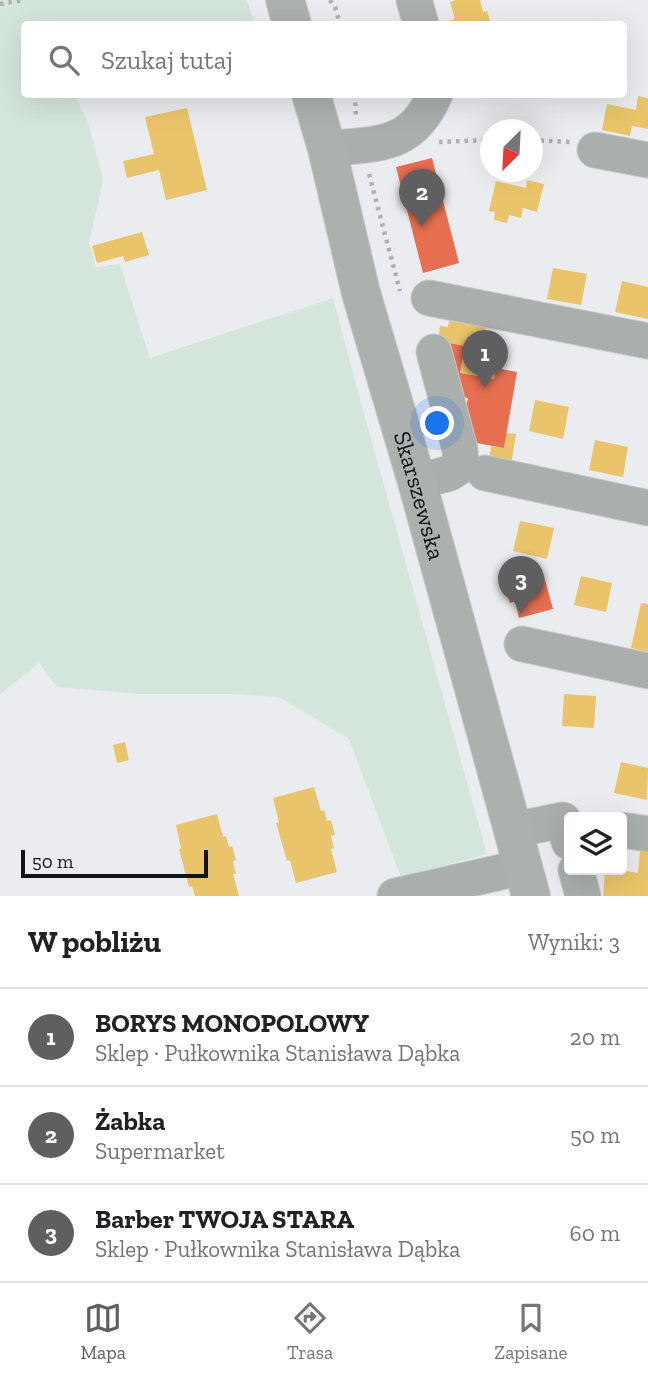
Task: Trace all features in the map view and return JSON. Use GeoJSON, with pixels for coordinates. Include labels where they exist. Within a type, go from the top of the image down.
{"type":"FeatureCollection","features":[{"type":"Feature","properties":{"kind":"main road"},"geometry":{"type":"LineString","coordinates":[[285,0],[291,21]]}},
{"type":"Feature","properties":{"kind":"main road","name":"Skarszewska"},"geometry":{"type":"LineString","coordinates":[[313,98],[361,293],[527,881]]}},
{"type":"Feature","properties":{"kind":"street"},"geometry":{"type":"LineString","coordinates":[[414,0],[420,21]]}},
{"type":"Feature","properties":{"kind":"street"},"geometry":{"type":"LineString","coordinates":[[327,149],[396,139],[414,127],[428,111],[433,98]]}},
{"type":"Feature","properties":{"kind":"street"},"geometry":{"type":"LineString","coordinates":[[595,150],[648,160]]}},
{"type":"Feature","properties":{"kind":"street"},"geometry":{"type":"LineString","coordinates":[[429,298],[648,341]]}},
{"type":"Feature","properties":{"kind":"street"},"geometry":{"type":"LineString","coordinates":[[416,482],[450,473],[461,466],[460,450],[434,352]]}},
{"type":"Feature","properties":{"kind":"street"},"geometry":{"type":"LineString","coordinates":[[485,473],[648,508]]}},
{"type":"Feature","properties":{"kind":"street"},"geometry":{"type":"LineString","coordinates":[[522,644],[648,671]]}},
{"type":"Feature","properties":{"kind":"street"},"geometry":{"type":"LineString","coordinates":[[513,830],[564,831]]}},
{"type":"Feature","properties":{"kind":"street"},"geometry":{"type":"LineString","coordinates":[[627,831],[648,834]]}},
{"type":"Feature","properties":{"kind":"street"},"geometry":{"type":"LineString","coordinates":[[577,875],[583,896]]}},
{"type":"Feature","properties":{"kind":"street"},"geometry":{"type":"LineString","coordinates":[[396,896],[527,881]]}},
{"type":"Feature","properties":{"kind":"path"},"geometry":{"type":"LineString","coordinates":[[0,4],[24,0]]}},
{"type":"Feature","properties":{"kind":"path"},"geometry":{"type":"LineString","coordinates":[[330,0],[339,21]]}},
{"type":"Feature","properties":{"kind":"path"},"geometry":{"type":"LineString","coordinates":[[355,98],[356,115]]}},
{"type":"Feature","properties":{"kind":"path"},"geometry":{"type":"LineString","coordinates":[[445,142],[480,140]]}},
{"type":"Feature","properties":{"kind":"green space"},"geometry":{"type":"Polygon","coordinates":[[[0,0],[247,0],[254,21],[21,21],[21,98],[76,98],[89,125],[103,180],[89,244],[96,267],[120,264],[150,358],[333,298],[487,854],[401,877],[349,739],[279,697],[140,694],[57,687],[39,663],[0,694],[0,0]]]}},
{"type":"Feature","properties":{"kind":"building: Mieszkania"},"geometry":{"type":"Polygon","coordinates":[[[480,0],[483,12],[487,11],[490,21],[449,21],[455,19],[450,2],[480,0]]]}},
{"type":"Feature","properties":{"kind":"building: Mieszkania"},"geometry":{"type":"Polygon","coordinates":[[[638,96],[648,98],[648,129],[632,126],[630,136],[602,130],[607,104],[636,110],[638,96]]]}},
{"type":"Feature","properties":{"kind":"building: Mieszkania"},"geometry":{"type":"Polygon","coordinates":[[[187,108],[207,190],[166,200],[159,170],[127,178],[123,161],[154,154],[145,117],[187,108]]]}},
{"type":"Feature","properties":{"kind":"building: Mieszkania"},"geometry":{"type":"Polygon","coordinates":[[[496,182],[526,188],[527,182],[544,184],[537,212],[523,208],[521,218],[509,215],[507,223],[494,220],[495,212],[489,211],[496,182]]]}},
{"type":"Feature","properties":{"kind":"building: Mieszkania"},"geometry":{"type":"Polygon","coordinates":[[[142,232],[149,255],[125,262],[123,256],[97,263],[92,246],[142,232]]]}},
{"type":"Feature","properties":{"kind":"building: Mieszkania"},"geometry":{"type":"Polygon","coordinates":[[[553,268],[587,274],[581,305],[547,299],[553,268]]]}},
{"type":"Feature","properties":{"kind":"building: Mieszkania"},"geometry":{"type":"Polygon","coordinates":[[[622,281],[648,287],[648,319],[615,312],[622,281]]]}},
{"type":"Feature","properties":{"kind":"building: Mieszkania"},"geometry":{"type":"Polygon","coordinates":[[[472,319],[487,322],[483,345],[500,348],[494,379],[460,373],[465,346],[438,341],[440,326],[448,327],[449,321],[471,325],[472,319]]]}},
{"type":"Feature","properties":{"kind":"building: Mieszkania"},"geometry":{"type":"Polygon","coordinates":[[[535,400],[569,407],[563,439],[529,431],[535,400]]]}},
{"type":"Feature","properties":{"kind":"building: Mieszkania"},"geometry":{"type":"Polygon","coordinates":[[[506,433],[516,434],[511,465],[489,461],[491,446],[504,448],[506,433]]]}},
{"type":"Feature","properties":{"kind":"building: Mieszkania"},"geometry":{"type":"Polygon","coordinates":[[[595,440],[628,447],[623,477],[589,470],[595,440]]]}},
{"type":"Feature","properties":{"kind":"building: Mieszkania"},"geometry":{"type":"Polygon","coordinates":[[[520,521],[554,528],[547,559],[513,551],[520,521]]]}},
{"type":"Feature","properties":{"kind":"building: Mieszkania"},"geometry":{"type":"Polygon","coordinates":[[[581,576],[612,583],[606,612],[574,605],[581,576]]]}},
{"type":"Feature","properties":{"kind":"building: Mieszkania"},"geometry":{"type":"Polygon","coordinates":[[[641,603],[648,604],[648,652],[631,648],[641,603]]]}},
{"type":"Feature","properties":{"kind":"building: Mieszkania"},"geometry":{"type":"Polygon","coordinates":[[[564,694],[596,696],[594,728],[562,726],[564,694]]]}},
{"type":"Feature","properties":{"kind":"building: Mieszkania"},"geometry":{"type":"Polygon","coordinates":[[[125,742],[129,760],[117,763],[113,745],[125,742]]]}},
{"type":"Feature","properties":{"kind":"building: Mieszkania"},"geometry":{"type":"Polygon","coordinates":[[[621,762],[648,768],[647,800],[614,793],[621,762]]]}},
{"type":"Feature","properties":{"kind":"building: Mieszkania"},"geometry":{"type":"Polygon","coordinates":[[[314,787],[321,811],[324,810],[327,821],[331,820],[335,835],[331,836],[334,848],[331,849],[337,872],[296,883],[276,823],[279,822],[273,798],[314,787]]]}},
{"type":"Feature","properties":{"kind":"building: Mieszkania"},"geometry":{"type":"Polygon","coordinates":[[[217,814],[223,837],[226,836],[229,847],[232,846],[236,860],[233,861],[236,874],[233,874],[239,896],[195,896],[192,886],[189,887],[176,825],[217,814]]]}},
{"type":"Feature","properties":{"kind":"building: Mieszkania"},"geometry":{"type":"Polygon","coordinates":[[[640,849],[648,850],[648,896],[603,896],[605,875],[627,875],[627,871],[638,873],[640,849]]]}},
{"type":"Feature","properties":{"kind":"building: Handel"},"geometry":{"type":"Polygon","coordinates":[[[432,158],[459,263],[423,273],[396,167],[432,158]]]}},
{"type":"Feature","properties":{"kind":"building: Handel"},"geometry":{"type":"Polygon","coordinates":[[[444,342],[465,346],[460,373],[494,379],[496,368],[517,372],[504,448],[471,442],[464,418],[468,398],[458,397],[444,342]]]}},
{"type":"Feature","properties":{"kind":"building: Handel"},"geometry":{"type":"Polygon","coordinates":[[[501,570],[544,576],[553,609],[519,618],[515,601],[510,603],[501,570]]]}},
{"type":"Feature","properties":{"kind":"place","name":"Żabka"},"geometry":{"type":"Point","coordinates":[422,227]}},
{"type":"Feature","properties":{"kind":"place","name":"BORYS MONOPOLOWY"},"geometry":{"type":"Point","coordinates":[485,388]}},
{"type":"Feature","properties":{"kind":"place","name":"Barber TWOJA STARA"},"geometry":{"type":"Point","coordinates":[521,614]}}]}
